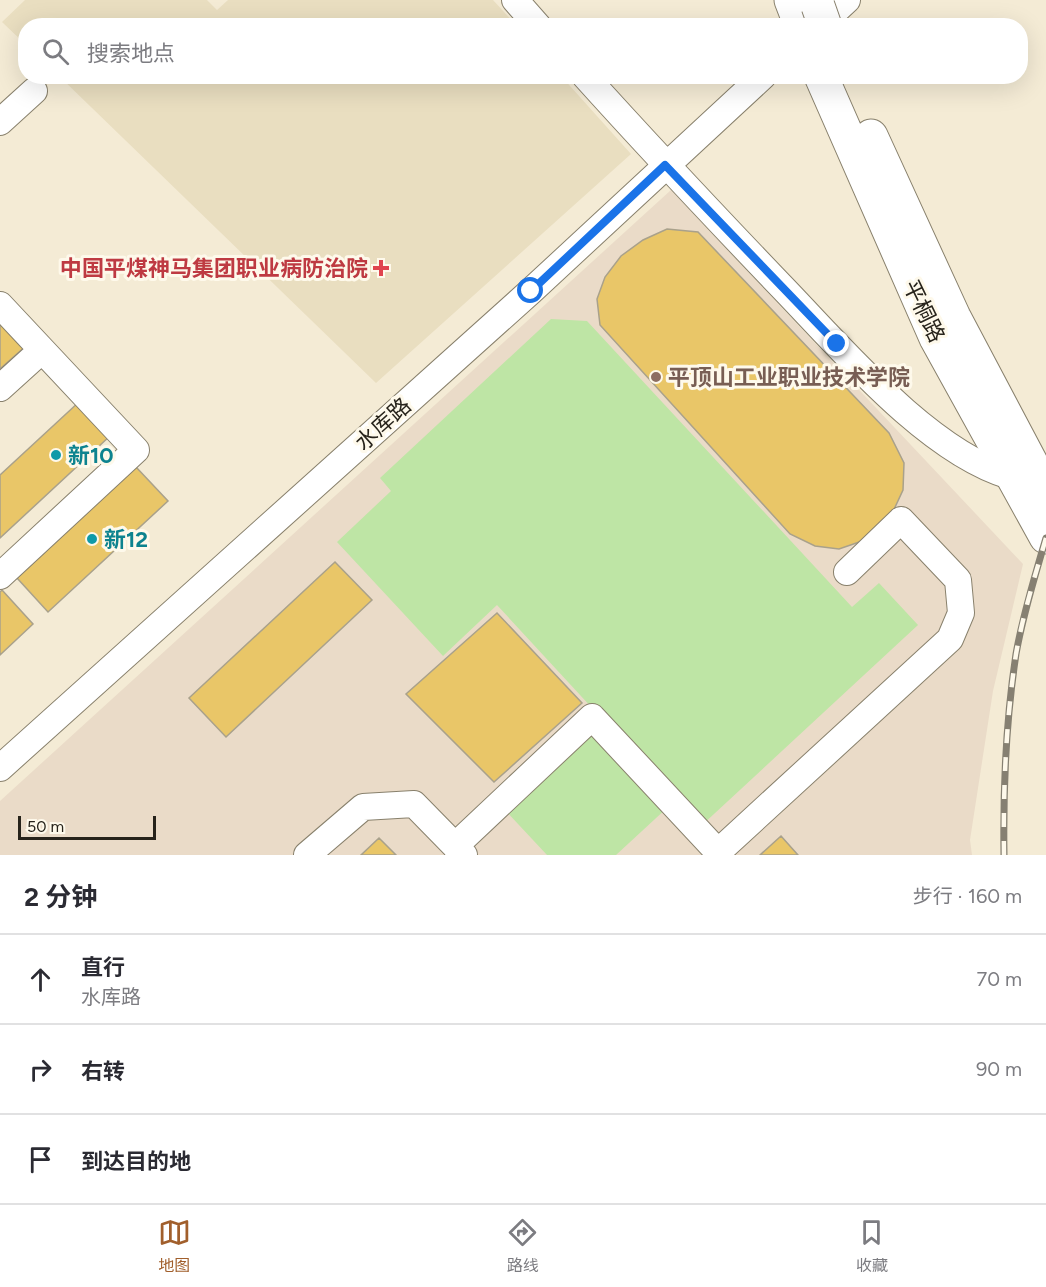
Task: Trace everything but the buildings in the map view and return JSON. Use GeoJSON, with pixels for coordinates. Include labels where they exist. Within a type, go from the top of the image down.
{"type":"FeatureCollection","features":[{"type":"Feature","properties":{"kind":"main road","name":"平桐路"},"geometry":{"type":"LineString","coordinates":[[824,84],[909,283],[936,338],[1027,480]]}},
{"type":"Feature","properties":{"kind":"main road","name":"平桐路"},"geometry":{"type":"LineString","coordinates":[[850,84],[1027,480],[1046,537]]}},
{"type":"Feature","properties":{"kind":"street"},"geometry":{"type":"LineString","coordinates":[[515,0],[531,18]]}},
{"type":"Feature","properties":{"kind":"street"},"geometry":{"type":"LineString","coordinates":[[592,84],[665,165],[837,344],[908,413],[968,459],[1027,480]]}},
{"type":"Feature","properties":{"kind":"street","name":"水库路"},"geometry":{"type":"LineString","coordinates":[[0,768],[531,291],[754,84]]}},
{"type":"Feature","properties":{"kind":"street"},"geometry":{"type":"LineString","coordinates":[[0,122],[34,91]]}},
{"type":"Feature","properties":{"kind":"street"},"geometry":{"type":"LineString","coordinates":[[0,305],[136,450],[0,576]]}},
{"type":"Feature","properties":{"kind":"street"},"geometry":{"type":"LineString","coordinates":[[0,388],[42,350]]}},
{"type":"Feature","properties":{"kind":"street"},"geometry":{"type":"LineString","coordinates":[[307,855],[363,807],[404,804],[414,804],[459,850],[592,717],[716,854],[950,639],[961,613],[958,580],[901,520],[847,572]]}},
{"type":"Feature","properties":{"kind":"shaded area"},"geometry":{"type":"Polygon","coordinates":[[[25,0],[207,0],[217,10],[228,0],[493,0],[510,18],[18,18],[18,37],[2,22],[25,0]]]}},
{"type":"Feature","properties":{"kind":"shaded area","name":"中国平煤神马集团职业病防治院"},"geometry":{"type":"Polygon","coordinates":[[[67,84],[568,84],[631,154],[376,383],[67,84]]]}},
{"type":"Feature","properties":{"kind":"shaded area","name":"平顶山工业职业技术学院"},"geometry":{"type":"Polygon","coordinates":[[[671,190],[1023,564],[993,691],[970,840],[972,855],[0,855],[0,801],[671,190]]]}},
{"type":"Feature","properties":{"kind":"green space"},"geometry":{"type":"Polygon","coordinates":[[[551,319],[587,321],[852,607],[879,583],[918,625],[701,826],[497,605],[443,656],[337,542],[391,491],[380,478],[551,319]]]}},
{"type":"Feature","properties":{"kind":"green space"},"geometry":{"type":"Polygon","coordinates":[[[596,728],[668,807],[616,855],[547,855],[505,810],[596,728]]]}},
{"type":"Feature","properties":{"kind":"railway"},"geometry":{"type":"LineString","coordinates":[[1004,855],[1006,754],[1016,654],[1046,538]]}},
{"type":"Feature","properties":{"kind":"place","name":"中国平煤神马集团职业病防治院"},"geometry":{"type":"Point","coordinates":[381,268]}},
{"type":"Feature","properties":{"kind":"place","name":"平顶山工业职业技术学院"},"geometry":{"type":"Point","coordinates":[656,377]}},
{"type":"Feature","properties":{"kind":"place","name":"新10"},"geometry":{"type":"Point","coordinates":[56,455]}},
{"type":"Feature","properties":{"kind":"place","name":"新12"},"geometry":{"type":"Point","coordinates":[92,539]}},
{"type":"Feature","properties":{"kind":"route"},"geometry":{"type":"LineString","coordinates":[[531,291],[665,165],[837,344]]}}]}
